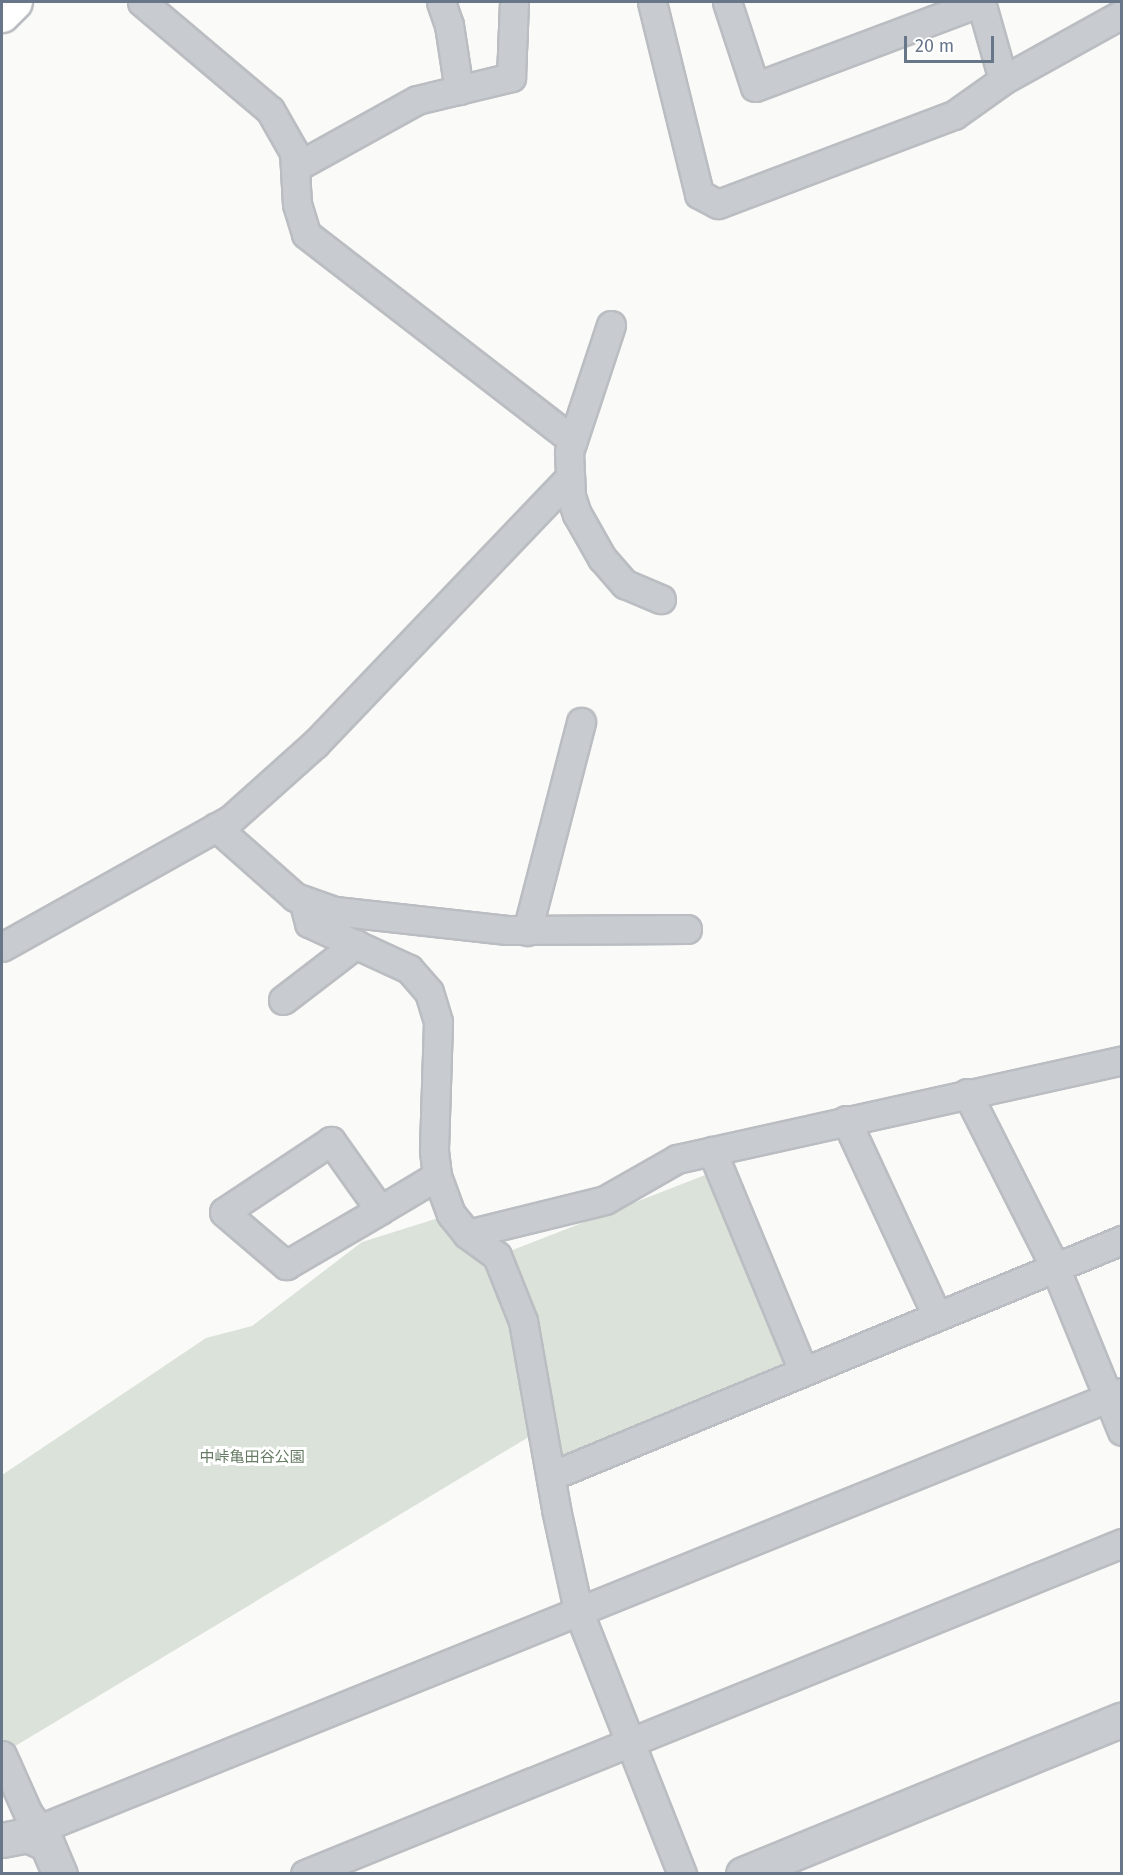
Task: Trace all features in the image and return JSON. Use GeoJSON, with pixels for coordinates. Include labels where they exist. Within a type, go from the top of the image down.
{"type":"FeatureCollection","features":[{"type":"Feature","properties":{"kind":"highway"},"geometry":{"type":"LineString","coordinates":[[2,15],[15,2]]}},
{"type":"Feature","properties":{"kind":"street"},"geometry":{"type":"LineString","coordinates":[[142,2],[270,110],[294,152],[297,204],[306,234],[573,440]]}},
{"type":"Feature","properties":{"kind":"street"},"geometry":{"type":"LineString","coordinates":[[441,2],[448,25],[459,90]]}},
{"type":"Feature","properties":{"kind":"street"},"geometry":{"type":"LineString","coordinates":[[296,167],[417,100],[511,77],[514,2]]}},
{"type":"Feature","properties":{"kind":"street"},"geometry":{"type":"LineString","coordinates":[[652,2],[699,194],[718,204],[954,115],[1003,80],[1122,14]]}},
{"type":"Feature","properties":{"kind":"street"},"geometry":{"type":"LineString","coordinates":[[727,2],[755,87],[981,2],[1003,80]]}},
{"type":"Feature","properties":{"kind":"street"},"geometry":{"type":"LineString","coordinates":[[611,325],[569,452],[571,496],[602,558],[625,584],[661,599]]}},
{"type":"Feature","properties":{"kind":"street"},"geometry":{"type":"LineString","coordinates":[[2,948],[231,819],[315,744],[570,477]]}},
{"type":"Feature","properties":{"kind":"street"},"geometry":{"type":"LineString","coordinates":[[527,931],[581,722]]}},
{"type":"Feature","properties":{"kind":"street"},"geometry":{"type":"LineString","coordinates":[[216,827],[295,897],[335,911],[527,931],[687,929]]}},
{"type":"Feature","properties":{"kind":"street"},"geometry":{"type":"LineString","coordinates":[[303,900],[309,922],[409,969],[429,992],[438,1022],[434,1151],[437,1176],[451,1214],[466,1234],[497,1256],[523,1321],[555,1509],[578,1610],[682,1874]]}},
{"type":"Feature","properties":{"kind":"street"},"geometry":{"type":"LineString","coordinates":[[283,1000],[356,944]]}},
{"type":"Feature","properties":{"kind":"street"},"geometry":{"type":"LineString","coordinates":[[466,1234],[605,1200],[676,1159],[1122,1060]]}},
{"type":"Feature","properties":{"kind":"street"},"geometry":{"type":"LineString","coordinates":[[967,1094],[1055,1267],[1115,1394],[1122,1431]]}},
{"type":"Feature","properties":{"kind":"street"},"geometry":{"type":"LineString","coordinates":[[846,1120],[937,1316]]}},
{"type":"Feature","properties":{"kind":"street"},"geometry":{"type":"LineString","coordinates":[[380,1210],[331,1141],[224,1212],[286,1265],[380,1210],[437,1176]]}},
{"type":"Feature","properties":{"kind":"street"},"geometry":{"type":"LineString","coordinates":[[712,1151],[803,1371]]}},
{"type":"Feature","properties":{"kind":"street"},"geometry":{"type":"LineString","coordinates":[[551,1476],[1122,1240]]}},
{"type":"Feature","properties":{"kind":"street"},"geometry":{"type":"LineString","coordinates":[[2,1840],[37,1834],[578,1610],[1115,1394]]}},
{"type":"Feature","properties":{"kind":"street"},"geometry":{"type":"LineString","coordinates":[[305,1874],[1122,1543]]}},
{"type":"Feature","properties":{"kind":"street"},"geometry":{"type":"LineString","coordinates":[[743,1874],[1122,1719]]}},
{"type":"Feature","properties":{"kind":"street"},"geometry":{"type":"LineString","coordinates":[[2,1755],[37,1834],[46,1844],[60,1874]]}},
{"type":"Feature","properties":{"kind":"green space","name":"中峠亀田谷公園"},"geometry":{"type":"Polygon","coordinates":[[[718,1170],[803,1371],[551,1476],[542,1429],[2,1754],[2,1475],[206,1338],[252,1326],[362,1242],[451,1214],[497,1256],[718,1170]]]}}]}
